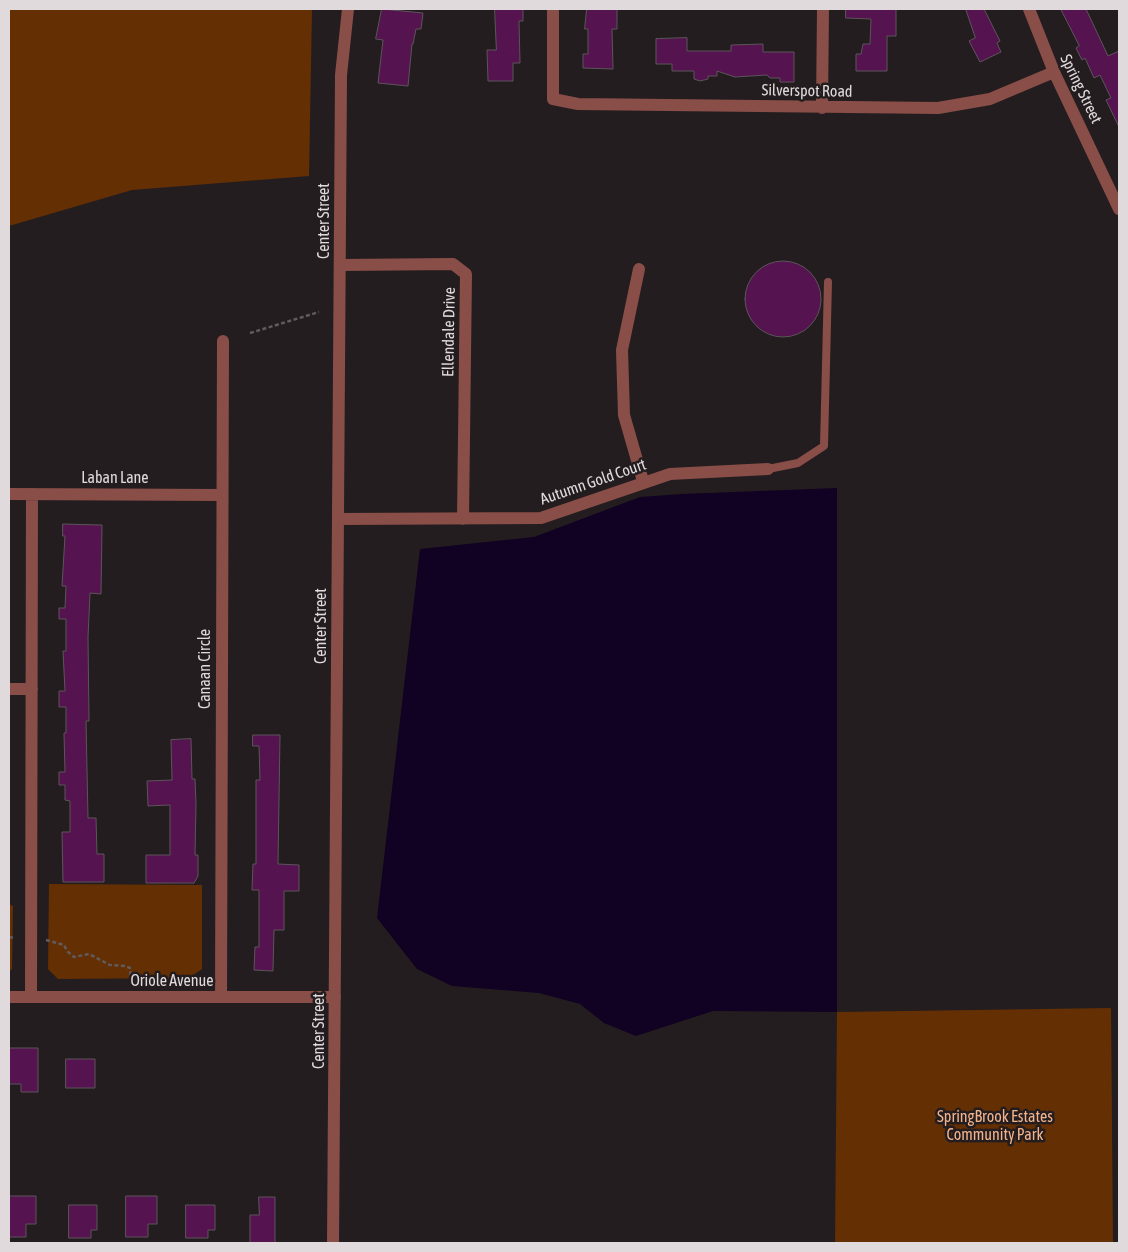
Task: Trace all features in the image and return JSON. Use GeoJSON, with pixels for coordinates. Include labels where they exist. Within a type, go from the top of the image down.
{"type":"FeatureCollection","features":[{"type":"Feature","properties":{"kind":"street","name":"Center Street"},"geometry":{"type":"LineString","coordinates":[[333,1243],[341,75],[348,9]]}},
{"type":"Feature","properties":{"kind":"street","name":"Silverspot Road"},"geometry":{"type":"LineString","coordinates":[[554,9],[553,99],[578,104],[938,108],[990,99],[1054,72]]}},
{"type":"Feature","properties":{"kind":"street"},"geometry":{"type":"LineString","coordinates":[[822,108],[823,9]]}},
{"type":"Feature","properties":{"kind":"street","name":"Spring Street"},"geometry":{"type":"LineString","coordinates":[[1028,9],[1054,72],[1119,209]]}},
{"type":"Feature","properties":{"kind":"street","name":"Ellendale Drive"},"geometry":{"type":"LineString","coordinates":[[340,265],[452,264],[466,274],[463,519]]}},
{"type":"Feature","properties":{"kind":"street"},"geometry":{"type":"LineString","coordinates":[[639,269],[622,350],[624,415],[642,481]]}},
{"type":"Feature","properties":{"kind":"street","name":"Canaan Circle"},"geometry":{"type":"LineString","coordinates":[[221,997],[223,341]]}},
{"type":"Feature","properties":{"kind":"street","name":"Autumn Gold Court"},"geometry":{"type":"LineString","coordinates":[[338,519],[541,518],[642,481],[670,474],[768,469]]}},
{"type":"Feature","properties":{"kind":"street","name":"Laban Lane"},"geometry":{"type":"LineString","coordinates":[[9,494],[222,495]]}},
{"type":"Feature","properties":{"kind":"street"},"geometry":{"type":"LineString","coordinates":[[31,997],[32,494]]}},
{"type":"Feature","properties":{"kind":"street"},"geometry":{"type":"LineString","coordinates":[[9,689],[32,689]]}},
{"type":"Feature","properties":{"kind":"street","name":"Oriole Avenue"},"geometry":{"type":"LineString","coordinates":[[9,997],[335,997]]}},
{"type":"Feature","properties":{"kind":"lane"},"geometry":{"type":"LineString","coordinates":[[768,469],[798,463],[824,446],[828,282]]}},
{"type":"Feature","properties":{"kind":"path"},"geometry":{"type":"LineString","coordinates":[[250,333],[319,312]]}},
{"type":"Feature","properties":{"kind":"path"},"geometry":{"type":"LineString","coordinates":[[9,937],[15,938]]}},
{"type":"Feature","properties":{"kind":"path"},"geometry":{"type":"LineString","coordinates":[[46,940],[64,944],[67,951],[74,957],[89,954],[110,966],[126,966],[130,968],[131,981]]}},
{"type":"Feature","properties":{"kind":"green space"},"geometry":{"type":"Polygon","coordinates":[[[9,9],[312,9],[309,176],[132,190],[9,226],[9,9]]]}},
{"type":"Feature","properties":{"kind":"green space"},"geometry":{"type":"Polygon","coordinates":[[[49,884],[202,885],[202,969],[189,978],[58,979],[48,969],[49,884]]]}},
{"type":"Feature","properties":{"kind":"green space"},"geometry":{"type":"Polygon","coordinates":[[[9,904],[13,906],[12,969],[9,972],[9,904]]]}},
{"type":"Feature","properties":{"kind":"green space","name":"SpringBrook Estates Community Park"},"geometry":{"type":"Polygon","coordinates":[[[1111,1008],[1113,1243],[835,1243],[837,1012],[1111,1008]]]}},
{"type":"Feature","properties":{"kind":"shaded area"},"geometry":{"type":"Polygon","coordinates":[[[837,488],[837,1012],[713,1011],[636,1036],[604,1023],[580,1004],[539,993],[452,986],[417,969],[377,918],[420,549],[534,537],[640,497],[837,488]]]}},
{"type":"Feature","properties":{"kind":"building"},"geometry":{"type":"Polygon","coordinates":[[[382,9],[423,13],[421,29],[416,29],[412,44],[408,86],[378,83],[383,40],[376,39],[382,9]]]}},
{"type":"Feature","properties":{"kind":"building"},"geometry":{"type":"Polygon","coordinates":[[[495,9],[523,9],[523,21],[519,21],[520,63],[513,63],[513,81],[488,81],[487,50],[496,50],[495,9]]]}},
{"type":"Feature","properties":{"kind":"building"},"geometry":{"type":"Polygon","coordinates":[[[587,9],[617,9],[617,29],[612,29],[613,69],[583,68],[583,54],[588,54],[588,29],[585,29],[587,9]]]}},
{"type":"Feature","properties":{"kind":"building"},"geometry":{"type":"Polygon","coordinates":[[[846,9],[896,9],[896,36],[887,36],[887,71],[856,71],[856,54],[861,54],[863,44],[870,44],[871,19],[846,18],[846,9]]]}},
{"type":"Feature","properties":{"kind":"building"},"geometry":{"type":"Polygon","coordinates":[[[966,9],[984,9],[1000,41],[997,43],[1001,52],[980,62],[969,41],[975,38],[966,9]]]}},
{"type":"Feature","properties":{"kind":"building"},"geometry":{"type":"Polygon","coordinates":[[[1061,9],[1086,9],[1108,56],[1119,51],[1119,127],[1106,100],[1111,98],[1100,75],[1094,78],[1085,58],[1082,60],[1076,48],[1079,46],[1061,9]]]}},
{"type":"Feature","properties":{"kind":"building"},"geometry":{"type":"Polygon","coordinates":[[[687,38],[687,51],[731,51],[731,45],[763,44],[763,52],[794,52],[794,82],[780,82],[780,78],[770,78],[767,75],[735,77],[717,71],[717,76],[708,76],[708,79],[700,81],[694,79],[694,71],[672,71],[672,64],[656,64],[656,39],[687,38]]]}},
{"type":"Feature","properties":{"kind":"building"},"geometry":{"type":"Polygon","coordinates":[[[783,261],[797,264],[810,272],[818,285],[821,299],[818,313],[810,326],[797,334],[783,337],[769,334],[756,326],[748,313],[745,299],[748,285],[756,272],[769,264],[783,261]]]}},
{"type":"Feature","properties":{"kind":"building"},"geometry":{"type":"Polygon","coordinates":[[[63,524],[102,525],[101,594],[90,593],[88,637],[89,721],[86,721],[88,818],[96,818],[97,854],[104,854],[104,882],[63,882],[62,832],[70,832],[70,801],[65,800],[65,785],[59,785],[59,772],[65,772],[64,733],[66,733],[66,707],[59,707],[59,691],[65,691],[63,651],[66,651],[66,619],[59,619],[59,608],[65,608],[66,586],[62,586],[65,536],[63,536],[63,524]]]}},
{"type":"Feature","properties":{"kind":"building"},"geometry":{"type":"Polygon","coordinates":[[[253,735],[280,735],[278,864],[299,865],[299,891],[284,891],[284,930],[274,930],[273,971],[254,970],[255,947],[259,947],[259,890],[252,890],[253,864],[256,864],[256,780],[260,780],[259,746],[253,746],[253,735]]]}},
{"type":"Feature","properties":{"kind":"building"},"geometry":{"type":"Polygon","coordinates":[[[191,739],[192,779],[195,779],[195,855],[198,855],[198,876],[194,883],[146,883],[146,855],[170,855],[170,805],[148,806],[147,781],[172,780],[171,740],[191,739]]]}},
{"type":"Feature","properties":{"kind":"building"},"geometry":{"type":"Polygon","coordinates":[[[9,1048],[38,1048],[38,1092],[21,1092],[21,1084],[10,1084],[9,1048]]]}},
{"type":"Feature","properties":{"kind":"building"},"geometry":{"type":"Polygon","coordinates":[[[66,1059],[95,1059],[95,1088],[66,1088],[66,1059]]]}},
{"type":"Feature","properties":{"kind":"building"},"geometry":{"type":"Polygon","coordinates":[[[9,1196],[36,1196],[36,1224],[26,1224],[26,1237],[9,1237],[9,1196]]]}},
{"type":"Feature","properties":{"kind":"building"},"geometry":{"type":"Polygon","coordinates":[[[126,1196],[157,1196],[157,1224],[148,1224],[148,1237],[126,1237],[126,1196]]]}},
{"type":"Feature","properties":{"kind":"building"},"geometry":{"type":"Polygon","coordinates":[[[259,1197],[275,1197],[275,1243],[250,1243],[250,1215],[259,1215],[259,1197]]]}},
{"type":"Feature","properties":{"kind":"building"},"geometry":{"type":"Polygon","coordinates":[[[69,1205],[97,1205],[97,1230],[91,1230],[91,1238],[69,1238],[69,1205]]]}},
{"type":"Feature","properties":{"kind":"building"},"geometry":{"type":"Polygon","coordinates":[[[186,1205],[215,1205],[215,1230],[208,1230],[208,1238],[186,1238],[186,1205]]]}}]}
